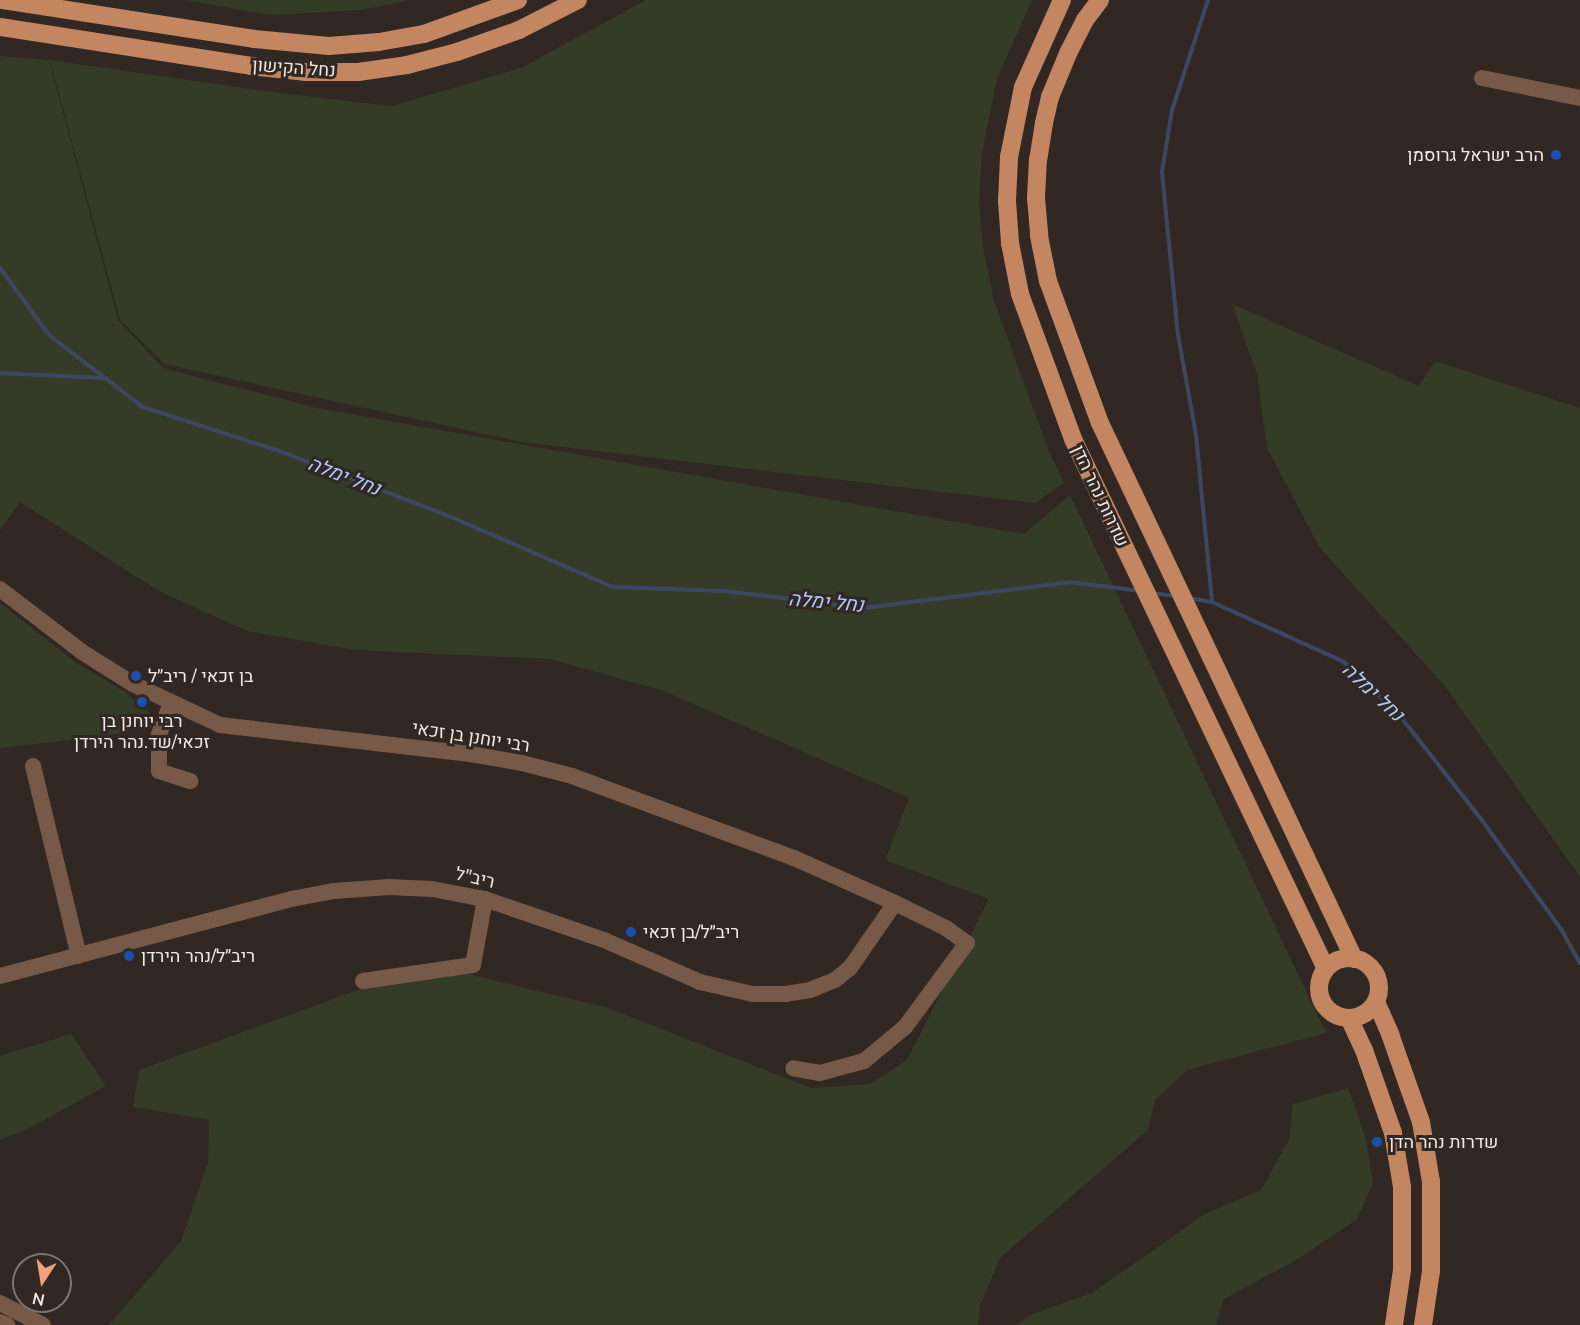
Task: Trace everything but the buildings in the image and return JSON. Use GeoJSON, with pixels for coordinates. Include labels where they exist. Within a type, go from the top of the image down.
{"type":"FeatureCollection","features":[{"type":"Feature","properties":{"kind":"main road","name":"נחל הקישון"},"geometry":{"type":"LineString","coordinates":[[3,0],[254,39],[329,46],[379,42],[424,34],[518,0]]}},
{"type":"Feature","properties":{"kind":"main road","name":"נחל הקישון"},"geometry":{"type":"LineString","coordinates":[[0,27],[250,66],[305,72],[358,72],[407,65],[457,52],[519,30],[578,0]]}},
{"type":"Feature","properties":{"kind":"main road","name":"שדרות נהר הדן"},"geometry":{"type":"LineString","coordinates":[[1062,0],[1023,87],[1009,157],[1007,201],[1010,243],[1020,294],[1073,439],[1326,969]]}},
{"type":"Feature","properties":{"kind":"main road","name":"שדרות נהר הדן"},"geometry":{"type":"LineString","coordinates":[[1100,0],[1085,20],[1069,51],[1050,97],[1044,123],[1036,198],[1039,236],[1048,281],[1100,423],[1354,959],[1364,962],[1377,978],[1376,1002],[1390,1034],[1421,1122],[1431,1182],[1431,1271],[1424,1325]]}},
{"type":"Feature","properties":{"kind":"main road"},"geometry":{"type":"LineString","coordinates":[[1354,959],[1339,960],[1326,969],[1318,987],[1323,1005],[1339,1017],[1349,1018],[1364,1014],[1376,1002]]}},
{"type":"Feature","properties":{"kind":"main road"},"geometry":{"type":"LineString","coordinates":[[1349,1018],[1364,1050],[1393,1133],[1402,1187],[1402,1270],[1394,1325]]}},
{"type":"Feature","properties":{"kind":"street"},"geometry":{"type":"LineString","coordinates":[[1482,78],[1580,98]]}},
{"type":"Feature","properties":{"kind":"street","name":"רבי יוחנן בן זכאי"},"geometry":{"type":"LineString","coordinates":[[0,589],[82,652],[133,684],[220,725],[470,754],[522,763],[572,776],[773,850],[895,903],[946,928],[967,943],[905,1027],[864,1062],[820,1073],[793,1068]]}},
{"type":"Feature","properties":{"kind":"street"},"geometry":{"type":"LineString","coordinates":[[171,703],[159,734],[159,771],[190,781]]}},
{"type":"Feature","properties":{"kind":"street"},"geometry":{"type":"LineString","coordinates":[[33,766],[79,956]]}},
{"type":"Feature","properties":{"kind":"street","name":"ריב\"ל"},"geometry":{"type":"LineString","coordinates":[[0,976],[291,899],[334,891],[389,888],[432,889],[485,899],[604,940],[700,982],[753,994],[802,991],[835,980],[850,968],[895,903]]}},
{"type":"Feature","properties":{"kind":"street"},"geometry":{"type":"LineString","coordinates":[[363,981],[473,965],[485,899]]}},
{"type":"Feature","properties":{"kind":"street"},"geometry":{"type":"LineString","coordinates":[[0,1303],[43,1325]]}},
{"type":"Feature","properties":{"kind":"street"},"geometry":{"type":"LineString","coordinates":[[0,1322],[7,1325]]}},
{"type":"Feature","properties":{"kind":"green space"},"geometry":{"type":"Polygon","coordinates":[[[185,0],[411,0],[361,10],[270,15],[185,0]]]}},
{"type":"Feature","properties":{"kind":"green space"},"geometry":{"type":"Polygon","coordinates":[[[646,0],[1032,0],[997,79],[982,153],[979,201],[983,247],[994,301],[1048,449],[1064,483],[1035,503],[521,442],[164,364],[120,320],[50,60],[279,93],[392,106],[521,68],[646,0]]]}},
{"type":"Feature","properties":{"kind":"green space"},"geometry":{"type":"Polygon","coordinates":[[[0,56],[49,60],[118,320],[163,368],[317,408],[1024,534],[1070,495],[1326,1033],[1187,1070],[1155,1100],[1148,1130],[1000,1258],[980,1306],[978,1325],[109,1325],[181,1241],[208,1163],[209,1120],[133,1107],[139,1070],[385,980],[448,969],[608,1008],[811,1088],[870,1084],[907,1060],[989,899],[885,860],[909,798],[664,691],[550,659],[355,650],[247,631],[159,591],[20,502],[0,530],[0,56]]]}},
{"type":"Feature","properties":{"kind":"green space"},"geometry":{"type":"Polygon","coordinates":[[[1232,304],[1419,386],[1435,361],[1580,408],[1580,877],[1445,686],[1320,548],[1267,448],[1257,374],[1232,304]]]}},
{"type":"Feature","properties":{"kind":"green space"},"geometry":{"type":"Polygon","coordinates":[[[0,603],[75,662],[125,692],[163,724],[104,736],[0,748],[0,603]]]}},
{"type":"Feature","properties":{"kind":"green space"},"geometry":{"type":"Polygon","coordinates":[[[71,1034],[106,1086],[31,1127],[0,1140],[0,1056],[71,1034]]]}},
{"type":"Feature","properties":{"kind":"green space"},"geometry":{"type":"Polygon","coordinates":[[[1348,1088],[1366,1139],[1373,1183],[1357,1219],[1300,1258],[1224,1299],[1216,1325],[1016,1325],[1032,1314],[1092,1293],[1205,1214],[1261,1190],[1289,1140],[1293,1104],[1348,1088]]]}},
{"type":"Feature","properties":{"kind":"waterway"},"geometry":{"type":"LineString","coordinates":[[1208,0],[1172,110],[1162,172],[1178,335],[1196,435],[1212,601]]}},
{"type":"Feature","properties":{"kind":"waterway","name":"נחל ימלה"},"geometry":{"type":"LineString","coordinates":[[0,268],[49,335],[143,407],[282,452],[451,517],[613,587],[725,591],[863,608],[1071,582],[1140,591]]}},
{"type":"Feature","properties":{"kind":"waterway"},"geometry":{"type":"LineString","coordinates":[[0,373],[104,378]]}},
{"type":"Feature","properties":{"kind":"waterway","name":"נחל ימלה"},"geometry":{"type":"LineString","coordinates":[[1153,593],[1175,596]]}},
{"type":"Feature","properties":{"kind":"waterway","name":"נחל ימלה"},"geometry":{"type":"LineString","coordinates":[[1189,598],[1212,602],[1344,662],[1400,716],[1481,819],[1561,929],[1580,963]]}},
{"type":"Feature","properties":{"kind":"place","name":"הרב ישראל גרוסמן"},"geometry":{"type":"Point","coordinates":[1556,155]}},
{"type":"Feature","properties":{"kind":"place","name":"בן זכאי / ריב״ל"},"geometry":{"type":"Point","coordinates":[136,676]}},
{"type":"Feature","properties":{"kind":"place","name":"רבי יוחנן בן זכאי/שד.נהר הירדן"},"geometry":{"type":"Point","coordinates":[142,702]}},
{"type":"Feature","properties":{"kind":"place","name":"ריב״ל/בן זכאי"},"geometry":{"type":"Point","coordinates":[631,932]}},
{"type":"Feature","properties":{"kind":"place","name":"ריב״ל/נהר הירדן"},"geometry":{"type":"Point","coordinates":[129,956]}},
{"type":"Feature","properties":{"kind":"place","name":"שדרות נהר הדן"},"geometry":{"type":"Point","coordinates":[1377,1142]}}]}
